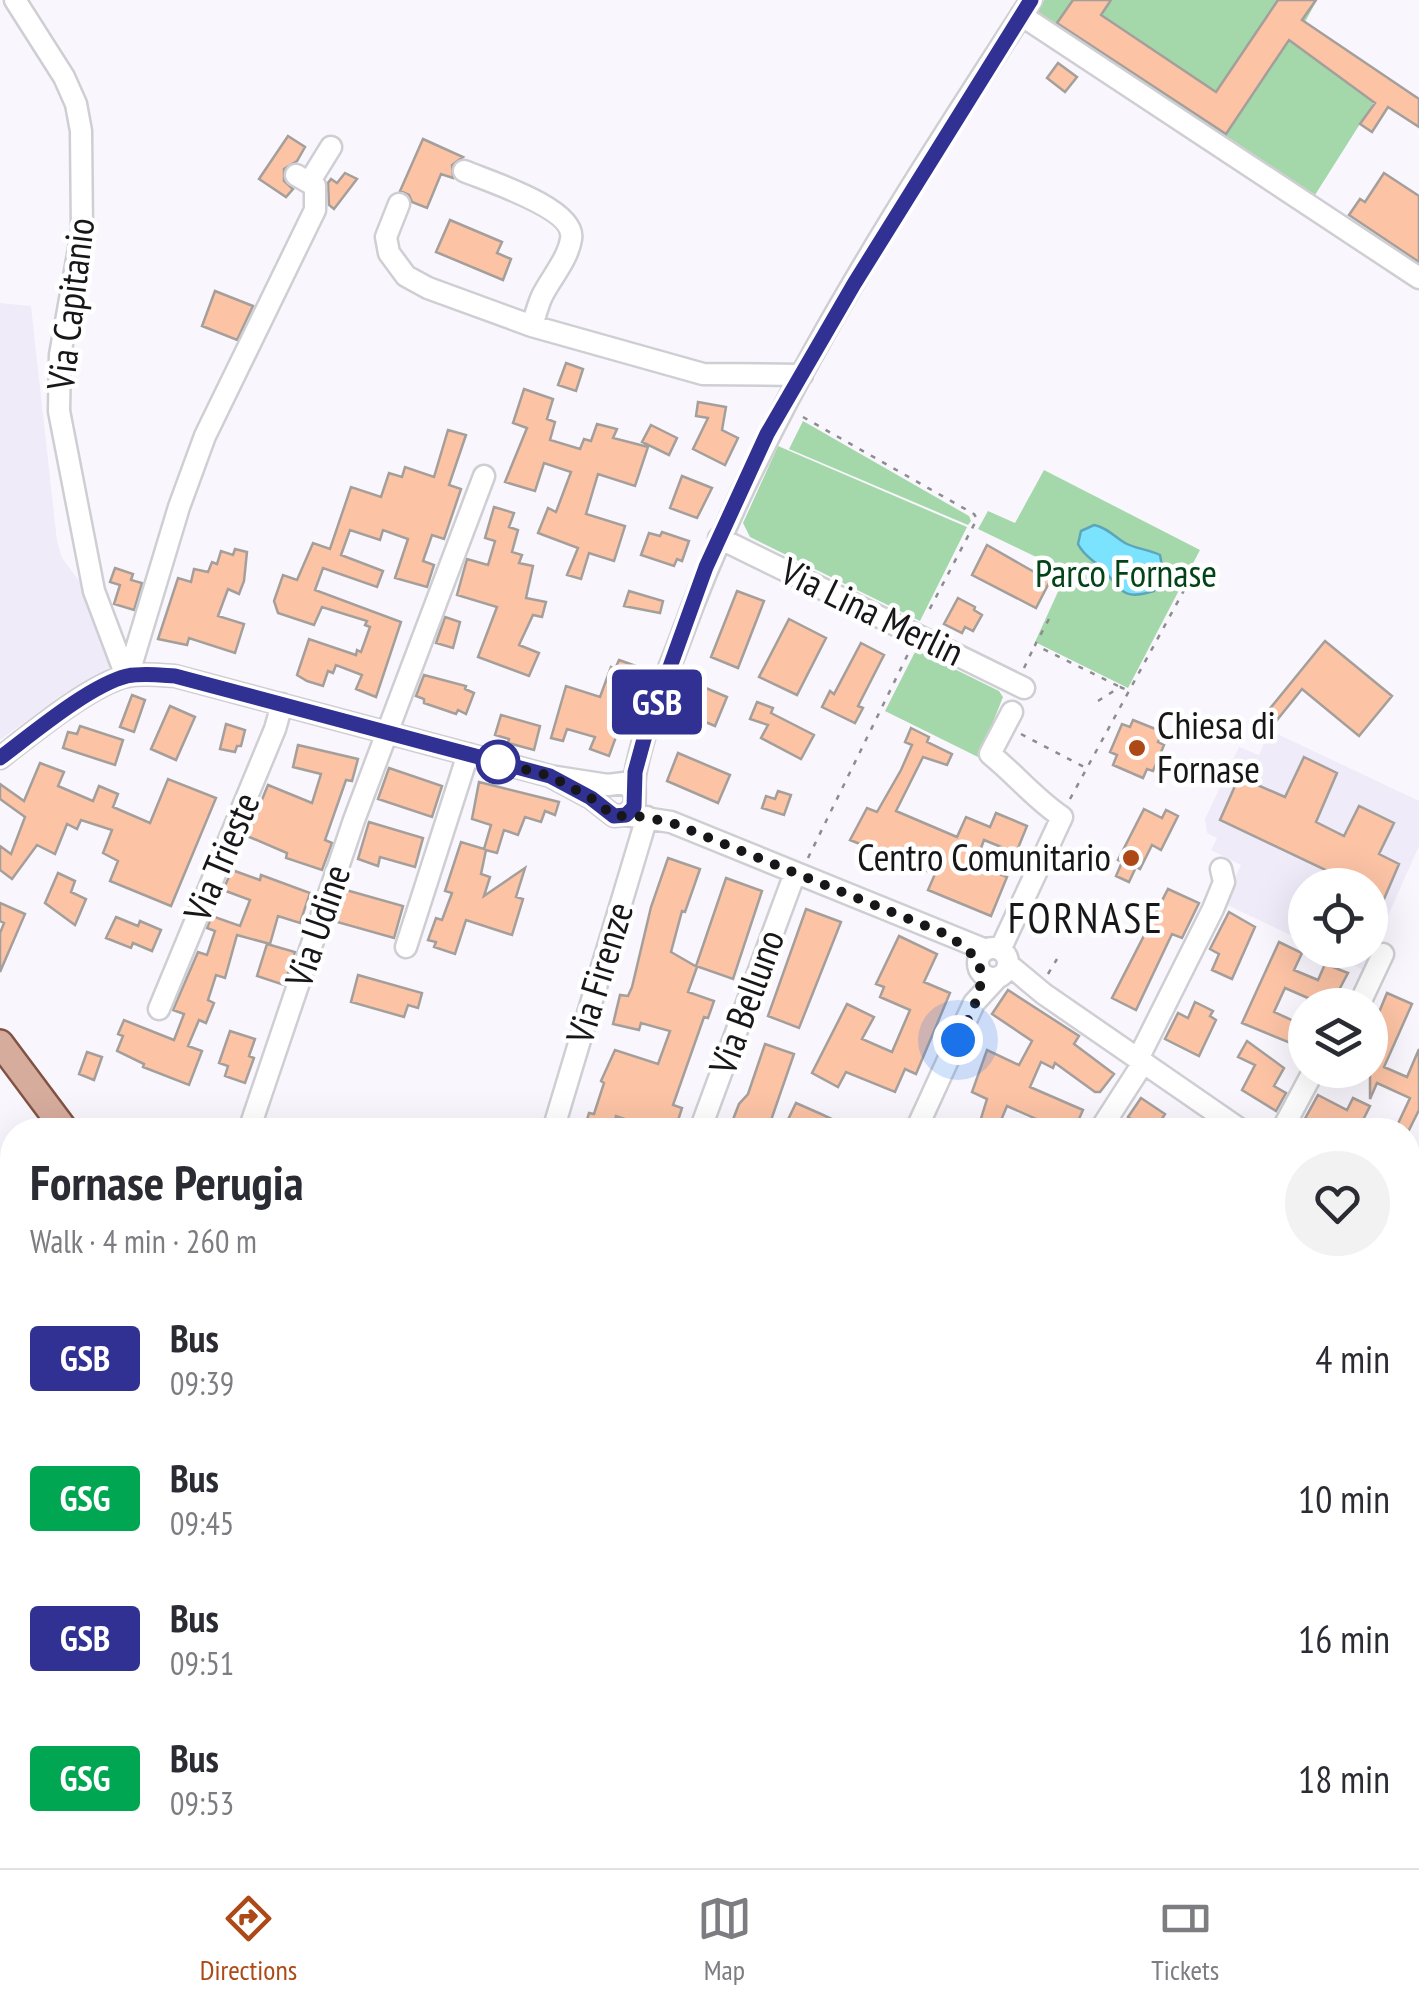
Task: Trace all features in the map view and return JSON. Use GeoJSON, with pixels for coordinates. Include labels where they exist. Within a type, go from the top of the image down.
{"type":"FeatureCollection","features":[{"type":"Feature","properties":{"kind":"main road"},"geometry":{"type":"LineString","coordinates":[[0,1043],[57,1118]]}},
{"type":"Feature","properties":{"kind":"street","name":"Via Capitanio"},"geometry":{"type":"LineString","coordinates":[[14,0],[64,78],[76,104],[81,131],[82,232],[60,356],[59,412],[94,591],[128,676]]}},
{"type":"Feature","properties":{"kind":"street"},"geometry":{"type":"LineString","coordinates":[[670,822],[608,814],[623,774],[642,745],[719,538],[767,434],[949,127],[1026,8],[1419,278]]}},
{"type":"Feature","properties":{"kind":"street"},"geometry":{"type":"LineString","coordinates":[[128,676],[186,484],[232,377],[315,210],[317,196],[303,178],[331,146]]}},
{"type":"Feature","properties":{"kind":"street"},"geometry":{"type":"LineString","coordinates":[[464,171],[546,206],[570,226],[568,247],[540,299],[532,326]]}},
{"type":"Feature","properties":{"kind":"street"},"geometry":{"type":"LineString","coordinates":[[400,204],[386,237],[389,253],[406,276],[442,293],[532,326],[702,374],[802,375]]}},
{"type":"Feature","properties":{"kind":"street","name":"Via Udine"},"geometry":{"type":"LineString","coordinates":[[253,1118],[354,820],[484,476]]}},
{"type":"Feature","properties":{"kind":"street","name":"Via Lina Merlin"},"geometry":{"type":"LineString","coordinates":[[719,538],[1024,688]]}},
{"type":"Feature","properties":{"kind":"street"},"geometry":{"type":"LineString","coordinates":[[0,758],[68,708],[128,676],[175,676],[618,791],[670,822],[948,935],[993,964],[1046,984],[1140,1061],[1223,1118]]}},
{"type":"Feature","properties":{"kind":"street","name":"Via Trieste"},"geometry":{"type":"LineString","coordinates":[[159,1009],[276,728],[282,704]]}},
{"type":"Feature","properties":{"kind":"street"},"geometry":{"type":"LineString","coordinates":[[921,1118],[1062,817],[990,754],[1012,712]]}},
{"type":"Feature","properties":{"kind":"street"},"geometry":{"type":"LineString","coordinates":[[406,947],[468,754]]}},
{"type":"Feature","properties":{"kind":"street","name":"Via Firenze"},"geometry":{"type":"LineString","coordinates":[[556,1118],[636,816]]}},
{"type":"Feature","properties":{"kind":"street"},"geometry":{"type":"LineString","coordinates":[[1107,1118],[1140,1061],[1213,909],[1224,882],[1221,869]]}},
{"type":"Feature","properties":{"kind":"street","name":"Via Belluno"},"geometry":{"type":"LineString","coordinates":[[705,1118],[797,874]]}},
{"type":"Feature","properties":{"kind":"street"},"geometry":{"type":"LineString","coordinates":[[1288,1118],[1304,1088]]}},
{"type":"Feature","properties":{"kind":"path"},"geometry":{"type":"LineString","coordinates":[[794,412],[974,514],[976,518],[921,626]]}},
{"type":"Feature","properties":{"kind":"path"},"geometry":{"type":"LineString","coordinates":[[1062,817],[1194,572]]}},
{"type":"Feature","properties":{"kind":"path"},"geometry":{"type":"LineString","coordinates":[[1050,619],[1036,645],[1130,692]]}},
{"type":"Feature","properties":{"kind":"path"},"geometry":{"type":"LineString","coordinates":[[797,874],[912,644]]}},
{"type":"Feature","properties":{"kind":"path"},"geometry":{"type":"LineString","coordinates":[[1098,701],[1120,687]]}},
{"type":"Feature","properties":{"kind":"path"},"geometry":{"type":"LineString","coordinates":[[1046,984],[1057,959]]}},
{"type":"Feature","properties":{"kind":"shaded area"},"geometry":{"type":"Polygon","coordinates":[[[0,303],[31,306],[57,541],[62,558],[87,591],[111,665],[102,677],[68,691],[0,740],[0,303]]]}},
{"type":"Feature","properties":{"kind":"shaded area"},"geometry":{"type":"Polygon","coordinates":[[[1269,730],[1419,801],[1419,846],[1388,916],[1388,868],[1288,868],[1288,934],[1223,903],[1241,865],[1211,850],[1217,838],[1207,833],[1205,819],[1239,747],[1259,755],[1269,730]]]}},
{"type":"Feature","properties":{"kind":"green space"},"geometry":{"type":"Polygon","coordinates":[[[1044,0],[1317,0],[1305,22],[1389,78],[1315,195],[1038,12],[1044,0]]]}},
{"type":"Feature","properties":{"kind":"green space"},"geometry":{"type":"Polygon","coordinates":[[[803,421],[969,516],[971,521],[968,525],[789,449],[803,421]]]}},
{"type":"Feature","properties":{"kind":"green space"},"geometry":{"type":"Polygon","coordinates":[[[778,446],[967,527],[920,621],[750,537],[743,523],[778,446]]]}},
{"type":"Feature","properties":{"kind":"green space","name":"Parco Fornase"},"geometry":{"type":"Polygon","coordinates":[[[1044,470],[1200,550],[1128,688],[1035,642],[1067,572],[978,529],[988,511],[1015,523],[1044,470]]]}},
{"type":"Feature","properties":{"kind":"green space"},"geometry":{"type":"Polygon","coordinates":[[[916,650],[999,691],[1003,697],[980,758],[885,711],[916,650]]]}},
{"type":"Feature","properties":{"kind":"water"},"geometry":{"type":"Polygon","coordinates":[[[1094,525],[1129,545],[1160,555],[1163,571],[1154,591],[1127,594],[1085,554],[1078,544],[1081,531],[1094,525]]]}},
{"type":"Feature","properties":{"kind":"building"},"geometry":{"type":"Polygon","coordinates":[[[1073,0],[1111,0],[1101,15],[1216,92],[1278,0],[1316,0],[1302,20],[1419,99],[1419,127],[1388,107],[1372,132],[1360,124],[1375,103],[1289,40],[1226,134],[1057,23],[1073,0]]]}},
{"type":"Feature","properties":{"kind":"building"},"geometry":{"type":"Polygon","coordinates":[[[1058,63],[1077,77],[1065,92],[1047,78],[1058,63]]]}},
{"type":"Feature","properties":{"kind":"building"},"geometry":{"type":"Polygon","coordinates":[[[288,136],[305,147],[297,161],[284,169],[284,181],[293,189],[286,197],[259,179],[288,136]]]}},
{"type":"Feature","properties":{"kind":"building"},"geometry":{"type":"Polygon","coordinates":[[[423,139],[463,157],[452,165],[453,178],[441,174],[427,208],[400,191],[423,139]]]}},
{"type":"Feature","properties":{"kind":"building"},"geometry":{"type":"Polygon","coordinates":[[[345,173],[357,179],[334,209],[329,205],[328,183],[331,179],[337,183],[345,173]]]}},
{"type":"Feature","properties":{"kind":"building"},"geometry":{"type":"Polygon","coordinates":[[[1384,173],[1419,196],[1419,262],[1349,215],[1360,199],[1365,202],[1384,173]]]}},
{"type":"Feature","properties":{"kind":"building"},"geometry":{"type":"Polygon","coordinates":[[[450,220],[502,242],[497,253],[511,259],[503,280],[436,252],[450,220]]]}},
{"type":"Feature","properties":{"kind":"building"},"geometry":{"type":"Polygon","coordinates":[[[215,291],[253,306],[237,340],[202,326],[215,291]]]}},
{"type":"Feature","properties":{"kind":"building"},"geometry":{"type":"Polygon","coordinates":[[[566,363],[583,369],[576,391],[558,385],[566,363]]]}},
{"type":"Feature","properties":{"kind":"building"},"geometry":{"type":"Polygon","coordinates":[[[524,389],[553,399],[547,419],[555,422],[550,440],[580,449],[584,439],[591,441],[597,424],[617,429],[613,438],[648,447],[635,486],[598,474],[586,514],[625,526],[614,561],[589,553],[581,579],[567,575],[578,548],[538,533],[548,508],[556,512],[571,472],[544,463],[535,491],[505,482],[527,428],[513,423],[524,389]]]}},
{"type":"Feature","properties":{"kind":"building"},"geometry":{"type":"Polygon","coordinates":[[[698,402],[726,407],[722,430],[738,438],[725,465],[693,449],[708,418],[696,416],[698,402]]]}},
{"type":"Feature","properties":{"kind":"building"},"geometry":{"type":"Polygon","coordinates":[[[651,425],[677,438],[669,455],[642,442],[651,425]]]}},
{"type":"Feature","properties":{"kind":"building"},"geometry":{"type":"Polygon","coordinates":[[[448,430],[466,435],[449,485],[461,489],[444,539],[432,535],[423,561],[434,565],[427,587],[395,578],[408,539],[383,530],[380,540],[350,530],[341,555],[383,571],[377,587],[323,568],[315,590],[401,622],[376,697],[356,689],[362,675],[336,665],[333,673],[328,671],[323,686],[307,681],[297,675],[309,639],[356,655],[357,650],[361,652],[370,627],[365,625],[367,621],[322,607],[314,625],[278,613],[274,601],[283,575],[297,580],[313,543],[330,549],[351,487],[381,497],[389,473],[402,477],[405,467],[434,477],[448,430]]]}},
{"type":"Feature","properties":{"kind":"building"},"geometry":{"type":"Polygon","coordinates":[[[682,476],[712,488],[697,518],[670,508],[682,476]]]}},
{"type":"Feature","properties":{"kind":"building"},"geometry":{"type":"Polygon","coordinates":[[[494,507],[514,513],[509,527],[518,530],[512,552],[522,555],[519,563],[533,566],[526,598],[546,602],[542,617],[533,615],[519,645],[539,653],[529,676],[478,657],[497,607],[457,595],[467,559],[488,565],[495,541],[485,538],[494,507]]]}},
{"type":"Feature","properties":{"kind":"building"},"geometry":{"type":"Polygon","coordinates":[[[662,532],[689,541],[682,561],[677,559],[674,566],[641,555],[649,533],[660,536],[662,532]]]}},
{"type":"Feature","properties":{"kind":"building"},"geometry":{"type":"Polygon","coordinates":[[[987,545],[1050,581],[1036,608],[972,575],[987,545]]]}},
{"type":"Feature","properties":{"kind":"building"},"geometry":{"type":"Polygon","coordinates":[[[235,549],[247,552],[244,581],[239,594],[228,589],[218,616],[244,624],[235,653],[189,638],[187,645],[158,639],[178,578],[191,582],[194,569],[208,572],[212,562],[217,564],[221,551],[233,555],[235,549]]]}},
{"type":"Feature","properties":{"kind":"building"},"geometry":{"type":"Polygon","coordinates":[[[115,568],[133,574],[131,580],[142,583],[134,610],[114,604],[120,585],[110,582],[115,568]]]}},
{"type":"Feature","properties":{"kind":"building"},"geometry":{"type":"Polygon","coordinates":[[[629,591],[663,601],[660,613],[624,606],[629,591]]]}},
{"type":"Feature","properties":{"kind":"building"},"geometry":{"type":"Polygon","coordinates":[[[737,591],[764,601],[738,668],[711,657],[737,591]]]}},
{"type":"Feature","properties":{"kind":"building"},"geometry":{"type":"Polygon","coordinates":[[[958,598],[982,615],[973,631],[965,627],[962,633],[944,624],[958,598]]]}},
{"type":"Feature","properties":{"kind":"building"},"geometry":{"type":"Polygon","coordinates":[[[445,617],[460,622],[453,648],[436,643],[445,617]]]}},
{"type":"Feature","properties":{"kind":"building"},"geometry":{"type":"Polygon","coordinates":[[[789,619],[826,638],[797,695],[759,677],[789,619]]]}},
{"type":"Feature","properties":{"kind":"building"},"geometry":{"type":"Polygon","coordinates":[[[1325,641],[1392,696],[1359,736],[1302,689],[1269,730],[1259,722],[1325,641]]]}},
{"type":"Feature","properties":{"kind":"building"},"geometry":{"type":"Polygon","coordinates":[[[861,643],[884,655],[858,706],[863,708],[855,723],[822,707],[830,691],[834,694],[861,643]]]}},
{"type":"Feature","properties":{"kind":"building"},"geometry":{"type":"Polygon","coordinates":[[[619,660],[639,667],[638,677],[609,756],[590,749],[595,737],[567,729],[563,741],[551,738],[566,686],[600,697],[611,667],[615,669],[619,660]]]}},
{"type":"Feature","properties":{"kind":"building"},"geometry":{"type":"Polygon","coordinates":[[[424,675],[466,686],[474,693],[466,714],[424,703],[424,699],[416,696],[424,675]]]}},
{"type":"Feature","properties":{"kind":"building"},"geometry":{"type":"Polygon","coordinates":[[[701,686],[727,697],[715,726],[689,715],[701,686]]]}},
{"type":"Feature","properties":{"kind":"building"},"geometry":{"type":"Polygon","coordinates":[[[132,695],[145,700],[134,732],[120,727],[132,695]]]}},
{"type":"Feature","properties":{"kind":"building"},"geometry":{"type":"Polygon","coordinates":[[[757,702],[814,735],[801,759],[761,738],[768,725],[750,719],[757,702]]]}},
{"type":"Feature","properties":{"kind":"building"},"geometry":{"type":"Polygon","coordinates":[[[170,706],[195,717],[176,760],[151,749],[170,706]]]}},
{"type":"Feature","properties":{"kind":"building"},"geometry":{"type":"Polygon","coordinates":[[[501,715],[540,726],[534,750],[495,735],[501,715]]]}},
{"type":"Feature","properties":{"kind":"building","name":"Chiesa di Fornase"},"geometry":{"type":"Polygon","coordinates":[[[1133,720],[1163,732],[1158,742],[1164,745],[1153,771],[1147,769],[1143,778],[1113,765],[1117,755],[1110,752],[1122,724],[1130,727],[1133,720]]]}},
{"type":"Feature","properties":{"kind":"building"},"geometry":{"type":"Polygon","coordinates":[[[226,724],[245,730],[235,752],[220,749],[226,724]]]}},
{"type":"Feature","properties":{"kind":"building"},"geometry":{"type":"Polygon","coordinates":[[[80,726],[123,740],[115,765],[63,748],[68,732],[77,734],[80,726]]]}},
{"type":"Feature","properties":{"kind":"building"},"geometry":{"type":"Polygon","coordinates":[[[911,728],[929,737],[927,742],[952,754],[947,765],[923,757],[896,811],[957,837],[966,817],[990,827],[996,813],[1027,826],[1016,853],[984,840],[975,864],[1007,877],[991,916],[928,890],[935,874],[850,840],[867,808],[877,812],[901,770],[912,745],[905,742],[911,728]]]}},
{"type":"Feature","properties":{"kind":"building"},"geometry":{"type":"Polygon","coordinates":[[[298,745],[358,759],[352,781],[346,780],[325,840],[332,843],[322,870],[286,858],[287,853],[247,836],[268,785],[312,803],[321,774],[293,767],[298,745]]]}},
{"type":"Feature","properties":{"kind":"building"},"geometry":{"type":"Polygon","coordinates":[[[678,753],[730,775],[718,803],[667,781],[678,753]]]}},
{"type":"Feature","properties":{"kind":"building"},"geometry":{"type":"Polygon","coordinates":[[[1304,757],[1337,773],[1316,822],[1344,836],[1359,806],[1394,823],[1379,854],[1399,864],[1388,890],[1388,868],[1321,868],[1220,820],[1239,777],[1285,797],[1304,757]]]}},
{"type":"Feature","properties":{"kind":"building"},"geometry":{"type":"Polygon","coordinates":[[[40,763],[64,772],[58,786],[93,801],[99,786],[118,794],[113,807],[150,823],[168,779],[216,798],[171,906],[110,881],[118,861],[103,853],[112,830],[81,820],[77,829],[67,824],[55,854],[37,845],[12,879],[0,870],[0,846],[11,854],[25,817],[0,799],[0,784],[24,801],[40,763]]]}},
{"type":"Feature","properties":{"kind":"building"},"geometry":{"type":"Polygon","coordinates":[[[389,768],[442,786],[432,817],[378,799],[389,768]]]}},
{"type":"Feature","properties":{"kind":"building"},"geometry":{"type":"Polygon","coordinates":[[[479,782],[559,802],[555,815],[545,811],[541,822],[525,817],[518,835],[504,830],[497,853],[486,850],[481,874],[490,877],[484,896],[525,868],[516,897],[523,899],[512,935],[466,920],[455,954],[434,947],[436,942],[428,940],[436,918],[442,920],[452,893],[445,891],[461,842],[484,849],[491,825],[472,819],[479,782]]]}},
{"type":"Feature","properties":{"kind":"building"},"geometry":{"type":"Polygon","coordinates":[[[778,791],[791,795],[784,815],[762,808],[766,796],[775,799],[778,791]]]}},
{"type":"Feature","properties":{"kind":"building"},"geometry":{"type":"Polygon","coordinates":[[[1144,809],[1162,818],[1166,810],[1178,816],[1161,850],[1152,845],[1129,882],[1116,876],[1122,862],[1118,860],[1144,809]]]}},
{"type":"Feature","properties":{"kind":"building"},"geometry":{"type":"Polygon","coordinates":[[[369,822],[423,838],[415,867],[380,857],[378,866],[358,859],[369,822]]]}},
{"type":"Feature","properties":{"kind":"building"},"geometry":{"type":"Polygon","coordinates":[[[668,858],[700,869],[685,912],[682,911],[671,952],[697,967],[688,992],[714,1001],[708,1018],[704,1017],[673,1105],[682,1108],[679,1118],[588,1118],[589,1113],[594,1114],[604,1083],[601,1081],[615,1050],[658,1064],[670,1031],[641,1023],[639,1030],[613,1024],[620,995],[628,996],[632,987],[651,907],[668,858]]]}},
{"type":"Feature","properties":{"kind":"building"},"geometry":{"type":"Polygon","coordinates":[[[232,870],[260,880],[261,875],[310,893],[300,923],[278,916],[270,944],[237,935],[225,978],[216,975],[208,1000],[214,1003],[206,1023],[199,1020],[188,1046],[202,1051],[189,1085],[143,1067],[144,1064],[117,1051],[123,1036],[118,1034],[124,1020],[174,1040],[184,1014],[173,1010],[198,952],[207,955],[215,931],[207,928],[212,916],[240,926],[250,900],[223,890],[232,870]]]}},
{"type":"Feature","properties":{"kind":"building"},"geometry":{"type":"Polygon","coordinates":[[[58,873],[75,881],[71,892],[86,899],[75,925],[45,903],[58,873]]]}},
{"type":"Feature","properties":{"kind":"building"},"geometry":{"type":"Polygon","coordinates":[[[726,878],[762,891],[733,979],[696,966],[726,878]]]}},
{"type":"Feature","properties":{"kind":"building"},"geometry":{"type":"Polygon","coordinates":[[[1168,889],[1199,903],[1182,938],[1172,934],[1136,1010],[1112,998],[1168,889]]]}},
{"type":"Feature","properties":{"kind":"building"},"geometry":{"type":"Polygon","coordinates":[[[346,890],[403,906],[394,938],[337,922],[346,890]]]}},
{"type":"Feature","properties":{"kind":"building"},"geometry":{"type":"Polygon","coordinates":[[[0,903],[25,914],[0,972],[0,933],[4,923],[0,921],[0,903]]]}},
{"type":"Feature","properties":{"kind":"building"},"geometry":{"type":"Polygon","coordinates":[[[806,909],[841,922],[799,1028],[768,1016],[806,909]]]}},
{"type":"Feature","properties":{"kind":"building"},"geometry":{"type":"Polygon","coordinates":[[[1229,912],[1255,927],[1232,979],[1212,970],[1219,954],[1210,949],[1229,912]]]}},
{"type":"Feature","properties":{"kind":"building"},"geometry":{"type":"Polygon","coordinates":[[[116,917],[161,930],[152,951],[106,938],[116,917]]]}},
{"type":"Feature","properties":{"kind":"building"},"geometry":{"type":"Polygon","coordinates":[[[899,936],[937,954],[924,982],[950,993],[916,1074],[905,1069],[895,1092],[846,1072],[838,1087],[812,1073],[847,1004],[874,1017],[862,1039],[892,1052],[910,1010],[880,997],[884,987],[876,984],[899,936]]]}},
{"type":"Feature","properties":{"kind":"building"},"geometry":{"type":"Polygon","coordinates":[[[1279,942],[1288,946],[1288,968],[1318,980],[1323,968],[1348,973],[1340,988],[1285,988],[1274,1012],[1288,1018],[1288,1042],[1242,1023],[1279,942]]]}},
{"type":"Feature","properties":{"kind":"building"},"geometry":{"type":"Polygon","coordinates":[[[267,944],[295,952],[284,985],[257,976],[267,944]]]}},
{"type":"Feature","properties":{"kind":"building"},"geometry":{"type":"Polygon","coordinates":[[[358,975],[422,993],[418,1008],[408,1005],[404,1017],[351,1002],[358,975]]]}},
{"type":"Feature","properties":{"kind":"building"},"geometry":{"type":"Polygon","coordinates":[[[1008,990],[1079,1036],[1074,1044],[1114,1074],[1100,1092],[1095,1092],[1055,1063],[1053,1068],[1041,1062],[1030,1087],[1083,1110],[1079,1118],[1034,1118],[1007,1106],[1002,1118],[981,1118],[987,1099],[972,1092],[987,1050],[1019,1065],[1032,1041],[992,1014],[1008,990]]]}},
{"type":"Feature","properties":{"kind":"building"},"geometry":{"type":"Polygon","coordinates":[[[1388,993],[1412,1004],[1388,1058],[1388,993]]]}},
{"type":"Feature","properties":{"kind":"building"},"geometry":{"type":"Polygon","coordinates":[[[1195,1002],[1213,1011],[1210,1016],[1216,1020],[1199,1056],[1165,1039],[1178,1013],[1188,1018],[1195,1002]]]}},
{"type":"Feature","properties":{"kind":"building"},"geometry":{"type":"Polygon","coordinates":[[[230,1031],[255,1039],[249,1056],[254,1058],[245,1083],[225,1076],[228,1066],[219,1063],[230,1031]]]}},
{"type":"Feature","properties":{"kind":"building"},"geometry":{"type":"Polygon","coordinates":[[[1247,1041],[1284,1068],[1274,1086],[1286,1093],[1276,1111],[1242,1090],[1255,1065],[1238,1057],[1247,1041]]]}},
{"type":"Feature","properties":{"kind":"building"},"geometry":{"type":"Polygon","coordinates":[[[765,1044],[794,1054],[772,1118],[734,1118],[748,1094],[765,1044]]]}},
{"type":"Feature","properties":{"kind":"building"},"geometry":{"type":"Polygon","coordinates":[[[1419,1049],[1419,1110],[1415,1118],[1401,1118],[1410,1098],[1388,1088],[1388,1069],[1407,1077],[1419,1049]]]}},
{"type":"Feature","properties":{"kind":"building"},"geometry":{"type":"Polygon","coordinates":[[[87,1052],[102,1057],[94,1080],[79,1074],[87,1052]]]}},
{"type":"Feature","properties":{"kind":"building"},"geometry":{"type":"Polygon","coordinates":[[[1318,1095],[1347,1110],[1353,1098],[1370,1106],[1364,1118],[1305,1118],[1318,1095]]]}},
{"type":"Feature","properties":{"kind":"building"},"geometry":{"type":"Polygon","coordinates":[[[1141,1098],[1165,1114],[1162,1118],[1128,1117],[1141,1098]]]}},
{"type":"Feature","properties":{"kind":"building"},"geometry":{"type":"Polygon","coordinates":[[[796,1103],[830,1118],[789,1118],[796,1103]]]}},
{"type":"Feature","properties":{"kind":"bus line","name":"GSB"},"geometry":{"type":"LineString","coordinates":[[0,758],[68,708],[116,680],[149,674],[175,676],[550,776],[591,798],[608,814],[626,815],[636,801],[633,790],[642,745],[706,567],[767,434],[959,111],[1031,0]]}},
{"type":"Feature","properties":{"kind":"place","name":"Chiesa di Fornase"},"geometry":{"type":"Point","coordinates":[1137,748]}},
{"type":"Feature","properties":{"kind":"place","name":"Centro Comunitario"},"geometry":{"type":"Point","coordinates":[1131,858]}},
{"type":"Feature","properties":{"kind":"district","name":"FORNASE"},"geometry":{"type":"Point","coordinates":[1086,918]}},
{"type":"Feature","properties":{"kind":"route"},"geometry":{"type":"LineString","coordinates":[[498,762],[486,759],[550,776],[591,798],[608,814],[647,816],[670,822],[948,935],[973,956],[980,970],[974,1003],[958,1040]]}}]}
